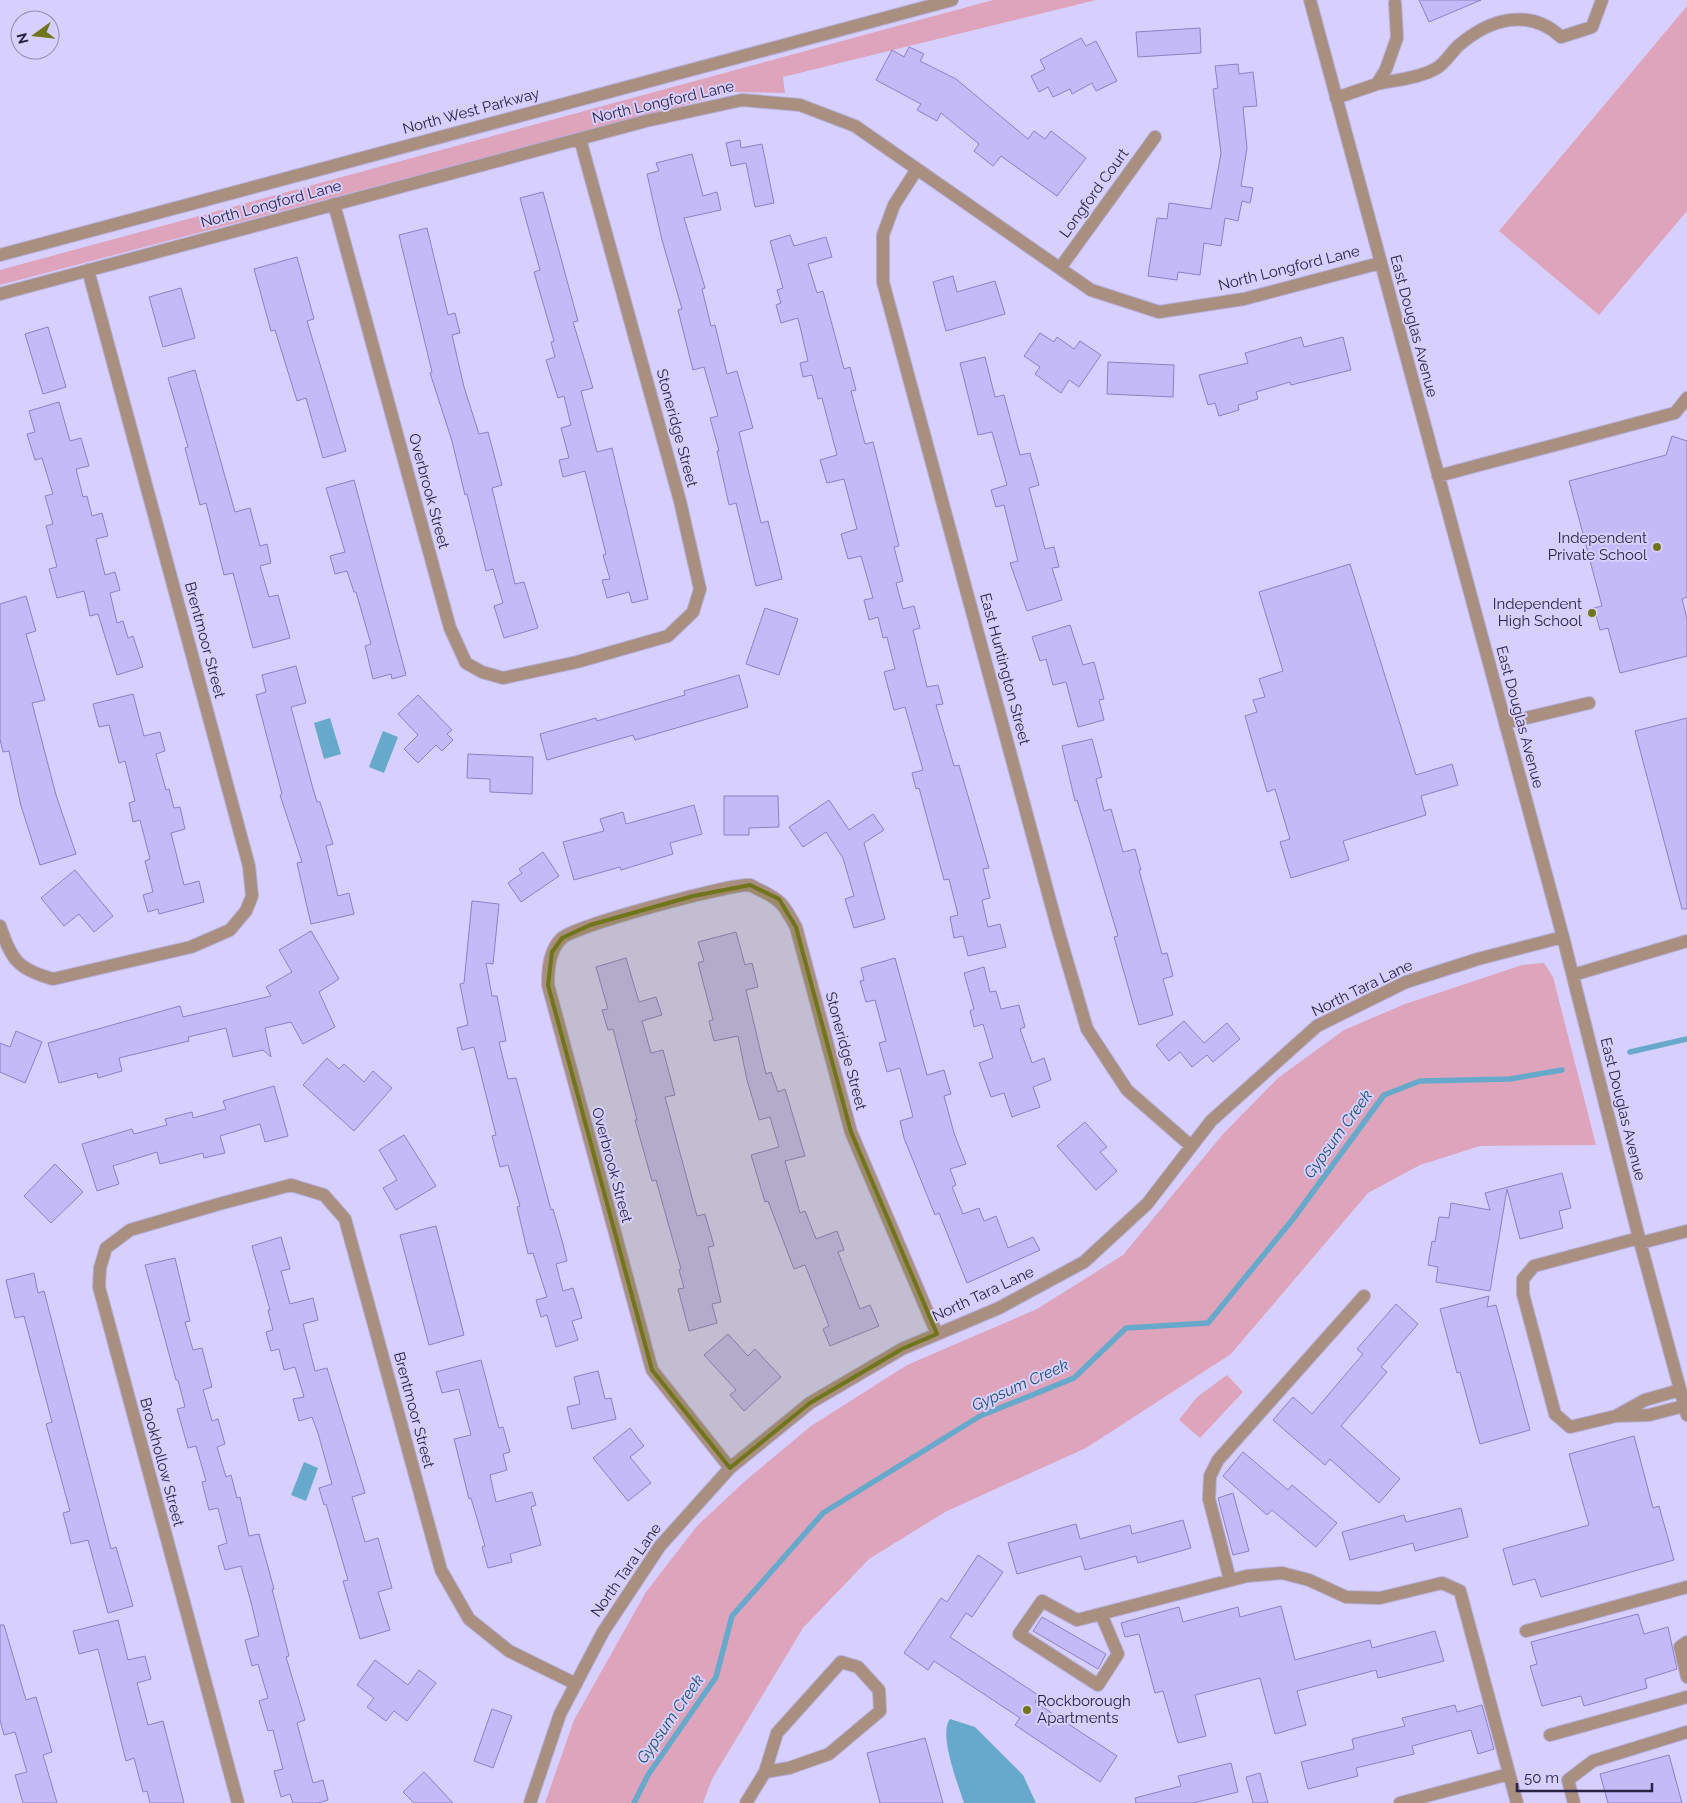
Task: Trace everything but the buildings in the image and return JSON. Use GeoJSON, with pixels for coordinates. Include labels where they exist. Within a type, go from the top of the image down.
{"type":"FeatureCollection","features":[{"type":"Feature","properties":{"kind":"street","name":"North West Parkway"},"geometry":{"type":"LineString","coordinates":[[0,255],[952,0]]}},
{"type":"Feature","properties":{"kind":"street","name":"East Douglas Avenue"},"geometry":{"type":"LineString","coordinates":[[1310,0],[1563,937],[1639,1241],[1686,1411]]}},
{"type":"Feature","properties":{"kind":"street"},"geometry":{"type":"LineString","coordinates":[[1336,98],[1377,84],[1437,68],[1475,32],[1500,22],[1530,19],[1550,26],[1561,37],[1576,34],[1592,27],[1602,0]]}},
{"type":"Feature","properties":{"kind":"street"},"geometry":{"type":"LineString","coordinates":[[1377,84],[1386,68],[1397,38],[1395,3]]}},
{"type":"Feature","properties":{"kind":"street","name":"North Longford Lane"},"geometry":{"type":"LineString","coordinates":[[0,294],[580,138],[742,100],[800,104],[856,126],[1091,290],[1159,312],[1244,298],[1380,263]]}},
{"type":"Feature","properties":{"kind":"street","name":"Stoneridge Street"},"geometry":{"type":"LineString","coordinates":[[580,138],[680,501],[700,589],[692,612],[668,636],[587,659]]}},
{"type":"Feature","properties":{"kind":"street","name":"Longford Court"},"geometry":{"type":"LineString","coordinates":[[1060,268],[1156,138]]}},
{"type":"Feature","properties":{"kind":"street","name":"East Huntington Street"},"geometry":{"type":"LineString","coordinates":[[917,169],[894,205],[883,236],[884,282],[1058,930],[1086,1029],[1128,1090],[1191,1146]]}},
{"type":"Feature","properties":{"kind":"street","name":"Overbrook Street"},"geometry":{"type":"LineString","coordinates":[[334,204],[450,628],[466,663],[482,672],[503,678],[587,659]]}},
{"type":"Feature","properties":{"kind":"street","name":"Brentmoor Street"},"geometry":{"type":"LineString","coordinates":[[0,926],[11,956],[31,973],[53,979],[191,947],[230,930],[246,911],[252,896],[249,866],[88,270]]}},
{"type":"Feature","properties":{"kind":"street"},"geometry":{"type":"LineString","coordinates":[[1438,476],[1675,413],[1687,398]]}},
{"type":"Feature","properties":{"kind":"street"},"geometry":{"type":"LineString","coordinates":[[1505,723],[1589,703]]}},
{"type":"Feature","properties":{"kind":"street","name":"Stoneridge Street"},"geometry":{"type":"LineString","coordinates":[[650,908],[693,896],[750,885],[779,899],[796,927],[851,1132],[937,1334]]}},
{"type":"Feature","properties":{"kind":"street","name":"Overbrook Street"},"geometry":{"type":"LineString","coordinates":[[650,908],[590,925],[562,938],[552,952],[548,966],[548,985],[652,1370],[730,1468]]}},
{"type":"Feature","properties":{"kind":"street","name":"North Tara Lane"},"geometry":{"type":"LineString","coordinates":[[530,1803],[560,1714],[603,1632],[660,1546],[730,1468],[810,1404],[902,1349],[999,1308],[1084,1262],[1147,1204],[1211,1121],[1317,1026],[1406,982],[1478,959],[1563,937]]}},
{"type":"Feature","properties":{"kind":"street"},"geometry":{"type":"LineString","coordinates":[[1573,975],[1687,941]]}},
{"type":"Feature","properties":{"kind":"street","name":"Brentmoor Street"},"geometry":{"type":"LineString","coordinates":[[219,1204],[291,1185],[324,1195],[345,1219],[441,1570],[469,1619],[509,1652],[576,1684]]}},
{"type":"Feature","properties":{"kind":"street","name":"Brookhollow Street"},"geometry":{"type":"LineString","coordinates":[[219,1204],[130,1230],[106,1248],[100,1268],[98,1287],[238,1803]]}},
{"type":"Feature","properties":{"kind":"street"},"geometry":{"type":"LineString","coordinates":[[1686,1411],[1616,1416],[1570,1427],[1555,1414],[1523,1294],[1523,1279],[1534,1266],[1687,1231]]}},
{"type":"Feature","properties":{"kind":"street"},"geometry":{"type":"LineString","coordinates":[[1230,1580],[1209,1499],[1210,1476],[1218,1460],[1364,1296]]}},
{"type":"Feature","properties":{"kind":"street"},"geometry":{"type":"LineString","coordinates":[[1616,1416],[1645,1400],[1680,1390]]}},
{"type":"Feature","properties":{"kind":"street"},"geometry":{"type":"LineString","coordinates":[[1101,1614],[1118,1654],[1098,1685],[1019,1634],[1042,1601],[1077,1620],[1247,1576],[1282,1574],[1309,1580],[1346,1597],[1380,1598],[1442,1583],[1460,1591],[1517,1803]]}},
{"type":"Feature","properties":{"kind":"street"},"geometry":{"type":"LineString","coordinates":[[1526,1631],[1687,1587]]}},
{"type":"Feature","properties":{"kind":"street"},"geometry":{"type":"LineString","coordinates":[[1687,1642],[1680,1647],[1687,1677]]}},
{"type":"Feature","properties":{"kind":"street"},"geometry":{"type":"LineString","coordinates":[[746,1803],[765,1772],[777,1733],[840,1662],[858,1667],[879,1690],[880,1711],[829,1754],[790,1768],[765,1772]]}},
{"type":"Feature","properties":{"kind":"street"},"geometry":{"type":"LineString","coordinates":[[1550,1735],[1687,1697]]}},
{"type":"Feature","properties":{"kind":"street"},"geometry":{"type":"LineString","coordinates":[[1574,1803],[1568,1780],[1593,1762],[1687,1732]]}},
{"type":"Feature","properties":{"kind":"street"},"geometry":{"type":"LineString","coordinates":[[1400,1803],[1509,1774]]}},
{"type":"Feature","properties":{"kind":"highlighted area"},"geometry":{"type":"Polygon","coordinates":[[[750,885],[779,899],[796,927],[851,1132],[937,1334],[902,1349],[810,1403],[730,1468],[652,1370],[548,985],[552,952],[562,938],[590,925],[693,896],[750,885]]]}},
{"type":"Feature","properties":{"kind":"shaded area"},"geometry":{"type":"Polygon","coordinates":[[[993,0],[1096,0],[783,77],[785,93],[734,92],[0,285],[0,270],[993,0]]]}},
{"type":"Feature","properties":{"kind":"shaded area"},"geometry":{"type":"Polygon","coordinates":[[[1687,6],[1687,211],[1599,315],[1499,231],[1687,6]]]}},
{"type":"Feature","properties":{"kind":"shaded area"},"geometry":{"type":"Polygon","coordinates":[[[1544,963],[1553,977],[1596,1145],[1480,1146],[1420,1165],[1368,1193],[1231,1354],[1086,1448],[945,1512],[869,1559],[803,1628],[712,1779],[703,1803],[545,1803],[574,1720],[646,1592],[697,1526],[745,1481],[811,1426],[907,1365],[1037,1309],[1123,1255],[1223,1134],[1278,1078],[1344,1030],[1405,1004],[1522,965],[1544,963]]]}},
{"type":"Feature","properties":{"kind":"shaded area"},"geometry":{"type":"Polygon","coordinates":[[[1227,1375],[1243,1392],[1200,1438],[1179,1420],[1197,1397],[1227,1375]]]}},
{"type":"Feature","properties":{"kind":"water"},"geometry":{"type":"Polygon","coordinates":[[[330,718],[341,754],[324,759],[314,723],[330,718]]]}},
{"type":"Feature","properties":{"kind":"water"},"geometry":{"type":"Polygon","coordinates":[[[383,731],[398,737],[384,773],[369,767],[383,731]]]}},
{"type":"Feature","properties":{"kind":"water"},"geometry":{"type":"Polygon","coordinates":[[[304,1462],[318,1468],[306,1501],[291,1495],[304,1462]]]}},
{"type":"Feature","properties":{"kind":"water"},"geometry":{"type":"Polygon","coordinates":[[[950,1719],[975,1727],[1023,1775],[1036,1803],[964,1803],[950,1760],[946,1736],[950,1719]]]}},
{"type":"Feature","properties":{"kind":"waterway","name":"Gypsum Creek"},"geometry":{"type":"LineString","coordinates":[[1630,1052],[1687,1039]]}},
{"type":"Feature","properties":{"kind":"waterway","name":"Gypsum Creek"},"geometry":{"type":"LineString","coordinates":[[634,1803],[648,1775],[716,1677],[732,1616],[823,1513],[980,1416],[1074,1378],[1126,1328],[1208,1323],[1293,1219],[1384,1095],[1420,1081],[1510,1079],[1562,1070]]}},
{"type":"Feature","properties":{"kind":"place","name":"Independent Private School"},"geometry":{"type":"Point","coordinates":[1657,547]}},
{"type":"Feature","properties":{"kind":"place","name":"Independent High School"},"geometry":{"type":"Point","coordinates":[1592,613]}},
{"type":"Feature","properties":{"kind":"place","name":"Rockborough Apartments"},"geometry":{"type":"Point","coordinates":[1027,1710]}}]}
